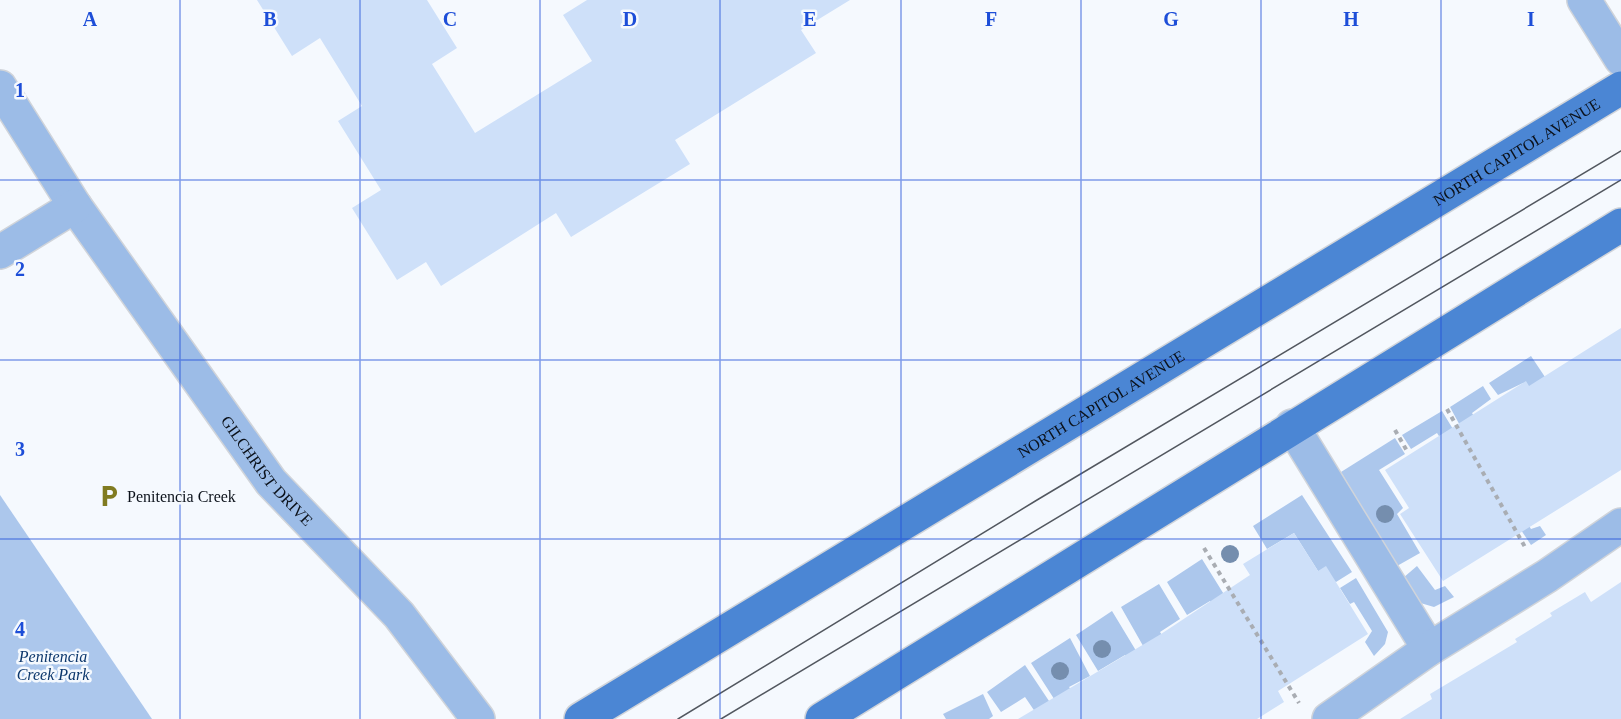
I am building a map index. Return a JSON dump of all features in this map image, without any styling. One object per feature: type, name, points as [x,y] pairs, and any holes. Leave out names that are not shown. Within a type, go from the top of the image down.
[{"type":"main road","name":"NORTH CAPITOL AVENUE","points":[[580,719],[1621,88]]},
{"type":"main road","points":[[822,719],[1292,426],[1621,225]]},
{"type":"lane","points":[[1584,0],[1621,59]]},
{"type":"lane","name":"GILCHRIST DRIVE","points":[[0,87],[75,206],[271,482],[399,615],[478,719]]},
{"type":"lane","points":[[0,252],[75,206]]},
{"type":"lane","points":[[1292,426],[1429,649]]},
{"type":"lane","points":[[1316,714],[1429,649],[1547,576],[1621,525]]},
{"type":"path","points":[[1447,409],[1526,549]]},
{"type":"path","points":[[1395,430],[1407,451]]},
{"type":"path","points":[[1204,548],[1316,714]]},
{"type":"green space","points":[[1531,356],[1577,425],[1523,383],[1498,395],[1489,383]]},
{"type":"green space","points":[[1483,386],[1491,399],[1472,413],[1495,452],[1484,470],[1450,407]]},
{"type":"green space","points":[[1442,411],[1485,482],[1462,472],[1437,433],[1411,449],[1402,435]]},
{"type":"green space","points":[[1395,438],[1405,454],[1379,470],[1403,508],[1397,514],[1420,553],[1397,566],[1341,472]]},
{"type":"green space","points":[[1501,481],[1531,529],[1540,526],[1546,535],[1531,545],[1501,500]]},
{"type":"green space","name":"Penitencia Creek Park","points":[[0,495],[152,719],[0,719]]},
{"type":"green space","points":[[1302,495],[1352,572],[1336,582],[1318,571],[1294,533],[1267,549],[1253,526]]},
{"type":"green space","points":[[1202,559],[1256,646],[1234,640],[1210,601],[1187,615],[1167,582]]},
{"type":"green space","points":[[1417,566],[1435,590],[1445,586],[1454,597],[1434,607],[1417,602],[1403,578]]},
{"type":"green space","points":[[1356,578],[1388,632],[1385,644],[1374,656],[1365,642],[1372,631],[1354,602],[1350,604],[1340,588]]},
{"type":"green space","points":[[1159,584],[1180,619],[1160,632],[1184,670],[1163,681],[1121,607]]},
{"type":"green space","points":[[1112,611],[1158,687],[1148,694],[1125,655],[1098,671],[1076,635]]},
{"type":"green space","points":[[1070,638],[1090,676],[1069,687],[1093,719],[1067,719],[1031,663]]},
{"type":"green space","points":[[1025,665],[1061,719],[1040,719],[1025,697],[1001,712],[987,692]]},
{"type":"green space","points":[[983,694],[993,716],[989,719],[946,719],[943,714]]},
{"type":"building","points":[[257,0],[427,0],[457,48],[432,64],[475,133],[592,61],[563,15],[587,0],[850,0],[801,30],[816,53],[675,140],[690,164],[571,237],[556,213],[441,286],[426,262],[397,280],[352,208],[381,190],[338,121],[362,106],[320,38],[292,56]]},
{"type":"building","points":[[1621,328],[1621,470],[1443,581],[1400,514],[1409,508],[1385,470],[1526,381],[1529,386]]},
{"type":"building","points":[[1294,533],[1318,571],[1326,566],[1368,634],[1278,691],[1284,702],[1257,719],[1018,719],[1161,634],[1250,575],[1243,564]]},
{"type":"building","points":[[1621,582],[1621,719],[1400,719],[1432,699],[1430,694],[1517,642],[1515,639],[1552,616],[1550,613],[1585,592],[1591,602]]},
{"type":"tram line","points":[[678,719],[1037,500],[1621,151]]},
{"type":"tram line","points":[[721,719],[1621,180]]},
{"type":"place","name":"Penitencia Creek","points":[[109,496]]}]
